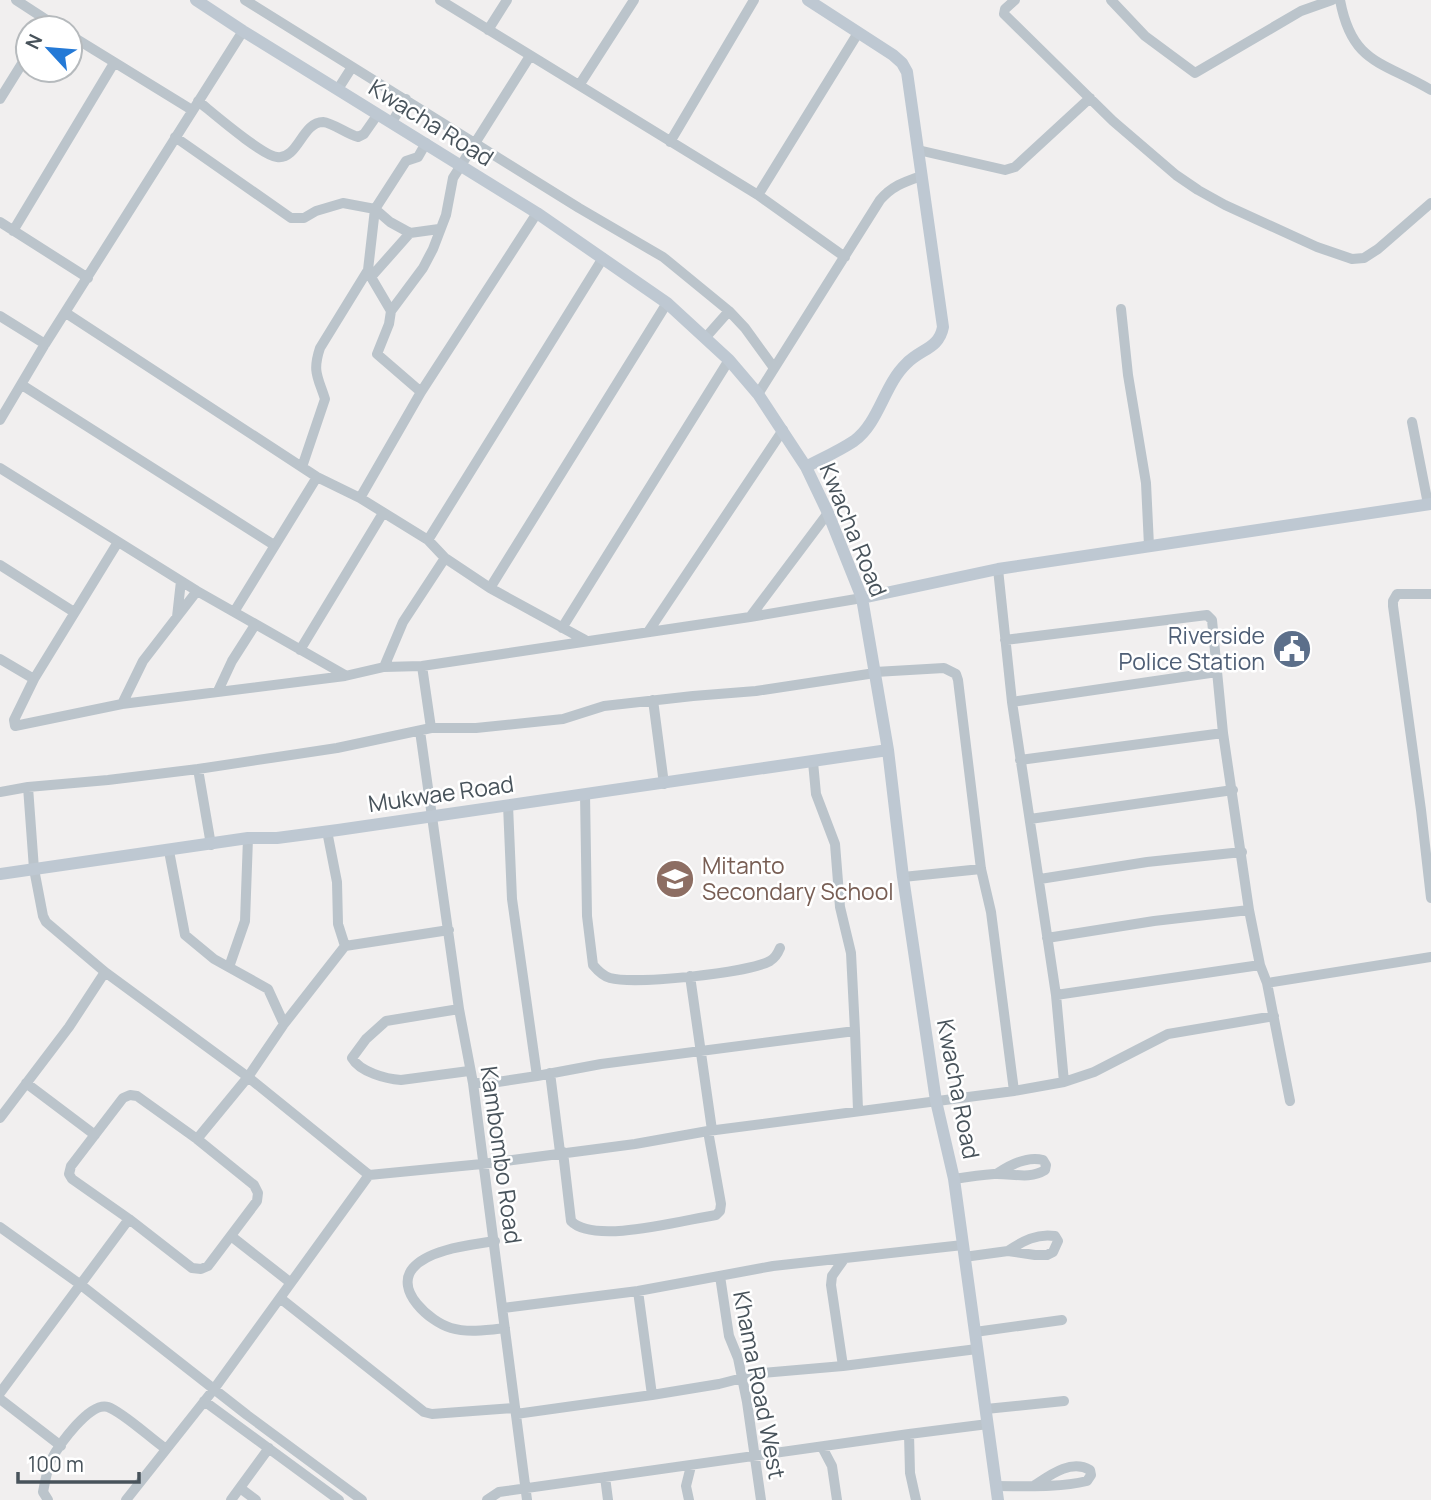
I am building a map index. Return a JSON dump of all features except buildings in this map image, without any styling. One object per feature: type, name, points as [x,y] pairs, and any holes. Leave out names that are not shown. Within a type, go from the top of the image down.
[{"type":"main road","name":"Kwacha Road","points":[[196,0],[243,32],[537,213],[667,303],[706,337],[758,394],[806,467],[828,513],[862,598],[888,750],[903,877],[936,1101],[954,1179],[998,1500]]},
{"type":"main road","points":[[806,467],[855,440],[906,364],[935,345],[941,337],[943,327],[907,72],[893,55],[811,1]]},
{"type":"main road","points":[[862,598],[998,569],[1429,504]]},
{"type":"main road","name":"Mukwae Road","points":[[0,874],[248,838],[277,838],[432,817],[888,750]]},
{"type":"street","points":[[16,0],[33,14]]},
{"type":"street","points":[[245,0],[579,208],[663,257],[729,311],[774,368]]},
{"type":"street","points":[[440,0],[758,195],[845,257]]},
{"type":"street","points":[[488,30],[507,0]]},
{"type":"street","points":[[580,85],[634,0]]},
{"type":"street","points":[[670,142],[754,0]]},
{"type":"street","points":[[1015,0],[1005,9],[1004,15],[1158,161],[1198,190],[1338,256],[1352,259],[1370,254],[1431,203]]},
{"type":"street","points":[[1111,0],[1145,36],[1195,73],[1301,11],[1332,0]]},
{"type":"street","points":[[1340,0],[1344,21],[1358,47],[1373,59],[1431,90]]},
{"type":"street","points":[[1,417],[243,32]]},
{"type":"street","points":[[758,195],[858,33]]},
{"type":"street","points":[[84,44],[195,106],[278,158],[287,156],[310,129],[318,124],[324,122],[358,136],[364,134],[378,114]]},
{"type":"street","points":[[421,392],[377,354],[389,324],[391,311],[423,268],[433,249],[446,215],[451,181],[530,56]]},
{"type":"street","points":[[13,231],[114,62]]},
{"type":"street","points":[[338,89],[352,67]]},
{"type":"street","points":[[0,99],[14,76]]},
{"type":"street","points":[[918,150],[1005,170],[1015,167],[1090,98]]},
{"type":"street","points":[[392,122],[406,99]]},
{"type":"street","points":[[175,137],[291,218],[304,218],[316,211],[343,203],[375,209],[390,222],[410,233]]},
{"type":"street","points":[[391,311],[370,272],[375,209],[406,161],[418,157],[426,143]]},
{"type":"street","points":[[758,394],[889,190],[921,176]]},
{"type":"street","points":[[360,498],[421,392],[537,213]]},
{"type":"street","points":[[0,222],[89,278]]},
{"type":"street","points":[[302,467],[325,399],[315,376],[315,362],[320,348],[370,272],[410,233],[439,229]]},
{"type":"street","points":[[428,540],[603,258]]},
{"type":"street","points":[[490,588],[667,303]]},
{"type":"street","points":[[1121,309],[1131,399],[1146,483],[1149,546]]},
{"type":"street","points":[[706,337],[729,311]]},
{"type":"street","points":[[66,313],[317,477],[360,498],[428,540],[445,558],[490,588],[585,640]]},
{"type":"street","points":[[0,316],[45,344]]},
{"type":"street","points":[[562,628],[729,360]]},
{"type":"street","points":[[22,385],[274,545]]},
{"type":"street","points":[[1412,422],[1429,504]]},
{"type":"street","points":[[648,632],[783,430]]},
{"type":"street","points":[[0,468],[197,591],[345,676]]},
{"type":"street","points":[[234,612],[317,477]]},
{"type":"street","points":[[300,650],[383,513]]},
{"type":"street","points":[[750,617],[828,513]]},
{"type":"street","points":[[118,542],[34,679],[14,720],[15,726],[121,704],[345,676],[384,667],[422,666],[862,598]]},
{"type":"street","points":[[384,667],[403,622],[445,558]]},
{"type":"street","points":[[0,565],[75,612]]},
{"type":"street","points":[[998,569],[1012,702],[1056,995],[1064,1082]]},
{"type":"street","points":[[176,618],[181,581]]},
{"type":"street","points":[[121,704],[143,661],[197,591]]},
{"type":"street","points":[[1431,594],[1397,594],[1393,601],[1431,898]]},
{"type":"street","points":[[1005,640],[1207,615],[1212,620],[1223,733],[1249,910],[1260,965],[1267,982],[1290,1101]]},
{"type":"street","points":[[218,691],[232,661],[255,625]]},
{"type":"street","points":[[0,659],[34,679]]},
{"type":"street","points":[[422,666],[431,728]]},
{"type":"street","points":[[0,792],[198,769],[337,748],[431,728],[476,728],[564,719],[604,706],[756,691],[875,672],[944,668],[956,674],[981,869],[991,912],[1014,1091]]},
{"type":"street","points":[[1012,702],[1217,672]]},
{"type":"street","points":[[653,700],[664,784]]},
{"type":"street","name":"Kambombo Road","points":[[420,731],[459,1009],[473,1083],[527,1495]]},
{"type":"street","points":[[1020,760],[1223,733]]},
{"type":"street","points":[[813,762],[816,794],[835,844],[840,907],[851,953],[858,1110]]},
{"type":"street","points":[[198,769],[211,845]]},
{"type":"street","points":[[28,787],[34,869],[46,922],[106,972],[248,1077],[369,1175],[482,1164],[858,1110],[1014,1091],[1064,1082],[1094,1072],[1168,1034],[1274,1016]]},
{"type":"street","points":[[1030,818],[1233,790]]},
{"type":"street","points":[[585,794],[586,903],[593,965],[607,978],[665,979],[744,968],[770,961],[777,956],[780,948]]},
{"type":"street","points":[[508,806],[512,899],[537,1076]]},
{"type":"street","points":[[327,831],[337,882],[338,924],[345,947]]},
{"type":"street","points":[[229,967],[245,921],[248,838]]},
{"type":"street","points":[[169,851],[185,935],[214,959],[268,989],[284,1024]]},
{"type":"street","points":[[1040,879],[1147,862],[1242,852]]},
{"type":"street","points":[[903,877],[981,869]]},
{"type":"street","points":[[1047,938],[1154,921],[1249,910]]},
{"type":"street","points":[[197,1139],[248,1077],[284,1024],[345,947],[449,930]]},
{"type":"street","points":[[1267,982],[1431,957]]},
{"type":"street","points":[[1056,995],[1260,965]]},
{"type":"street","points":[[0,1118],[69,1027],[106,972]]},
{"type":"street","points":[[550,1073],[571,1221],[584,1230],[613,1233],[716,1215],[721,1204],[690,976]]},
{"type":"street","points":[[459,1009],[386,1021],[366,1039],[352,1058],[359,1067],[392,1080],[469,1071]]},
{"type":"street","points":[[473,1083],[491,1083],[855,1031]]},
{"type":"street","points":[[26,1083],[95,1135]]},
{"type":"street","points":[[137,1096],[197,1139],[254,1185],[258,1193],[257,1201],[208,1266],[201,1269],[192,1268],[129,1219],[72,1180],[69,1174],[71,1166],[95,1135],[123,1098],[137,1096]]},
{"type":"street","points":[[954,1179],[998,1173]]},
{"type":"street","points":[[126,1500],[214,1388],[369,1175]]},
{"type":"street","points":[[0,1393],[129,1219]]},
{"type":"street","points":[[0,1227],[81,1284],[247,1415],[362,1500]]},
{"type":"street","points":[[231,1236],[291,1283]]},
{"type":"street","points":[[495,1241],[453,1248],[431,1257],[415,1266],[407,1277],[407,1286],[422,1307],[438,1322],[450,1327],[485,1330],[505,1328]]},
{"type":"street","points":[[503,1308],[638,1291],[773,1266],[963,1251],[1008,1251]]},
{"type":"street","points":[[843,1366],[831,1285],[832,1276],[844,1259]]},
{"type":"street","name":"Khama Road West","points":[[719,1276],[729,1336],[738,1358],[747,1402],[761,1500]]},
{"type":"street","points":[[638,1291],[652,1395]]},
{"type":"street","points":[[280,1298],[424,1412],[432,1414],[515,1411],[652,1395],[719,1384],[762,1373],[977,1349]]},
{"type":"street","points":[[975,1332],[1062,1320]]},
{"type":"street","points":[[0,1399],[61,1446]]},
{"type":"street","points":[[204,1401],[339,1500]]},
{"type":"street","points":[[986,1409],[1064,1401]]},
{"type":"street","points":[[48,1500],[43,1492],[51,1460],[85,1415],[95,1407],[106,1406],[166,1449]]},
{"type":"street","points":[[238,1426],[247,1415]]},
{"type":"street","points":[[488,1500],[499,1492],[527,1495],[604,1477],[988,1424]]},
{"type":"street","points":[[909,1434],[910,1473],[916,1500]]},
{"type":"street","points":[[822,1447],[832,1466],[838,1500]]},
{"type":"street","points":[[231,1500],[269,1448]]},
{"type":"street","points":[[689,1500],[686,1486],[691,1466]]},
{"type":"street","points":[[996,1486],[1035,1485],[1080,1483],[1087,1481],[1091,1475],[1086,1467],[1076,1466],[1053,1472],[1035,1485]]},
{"type":"street","points":[[604,1477],[608,1500]]},
{"type":"street","points":[[240,1488],[256,1500]]},
{"type":"place","name":"Riverside Police Station","points":[[1292,649]]},
{"type":"place","name":"Mitanto Secondary School","points":[[675,879]]}]
